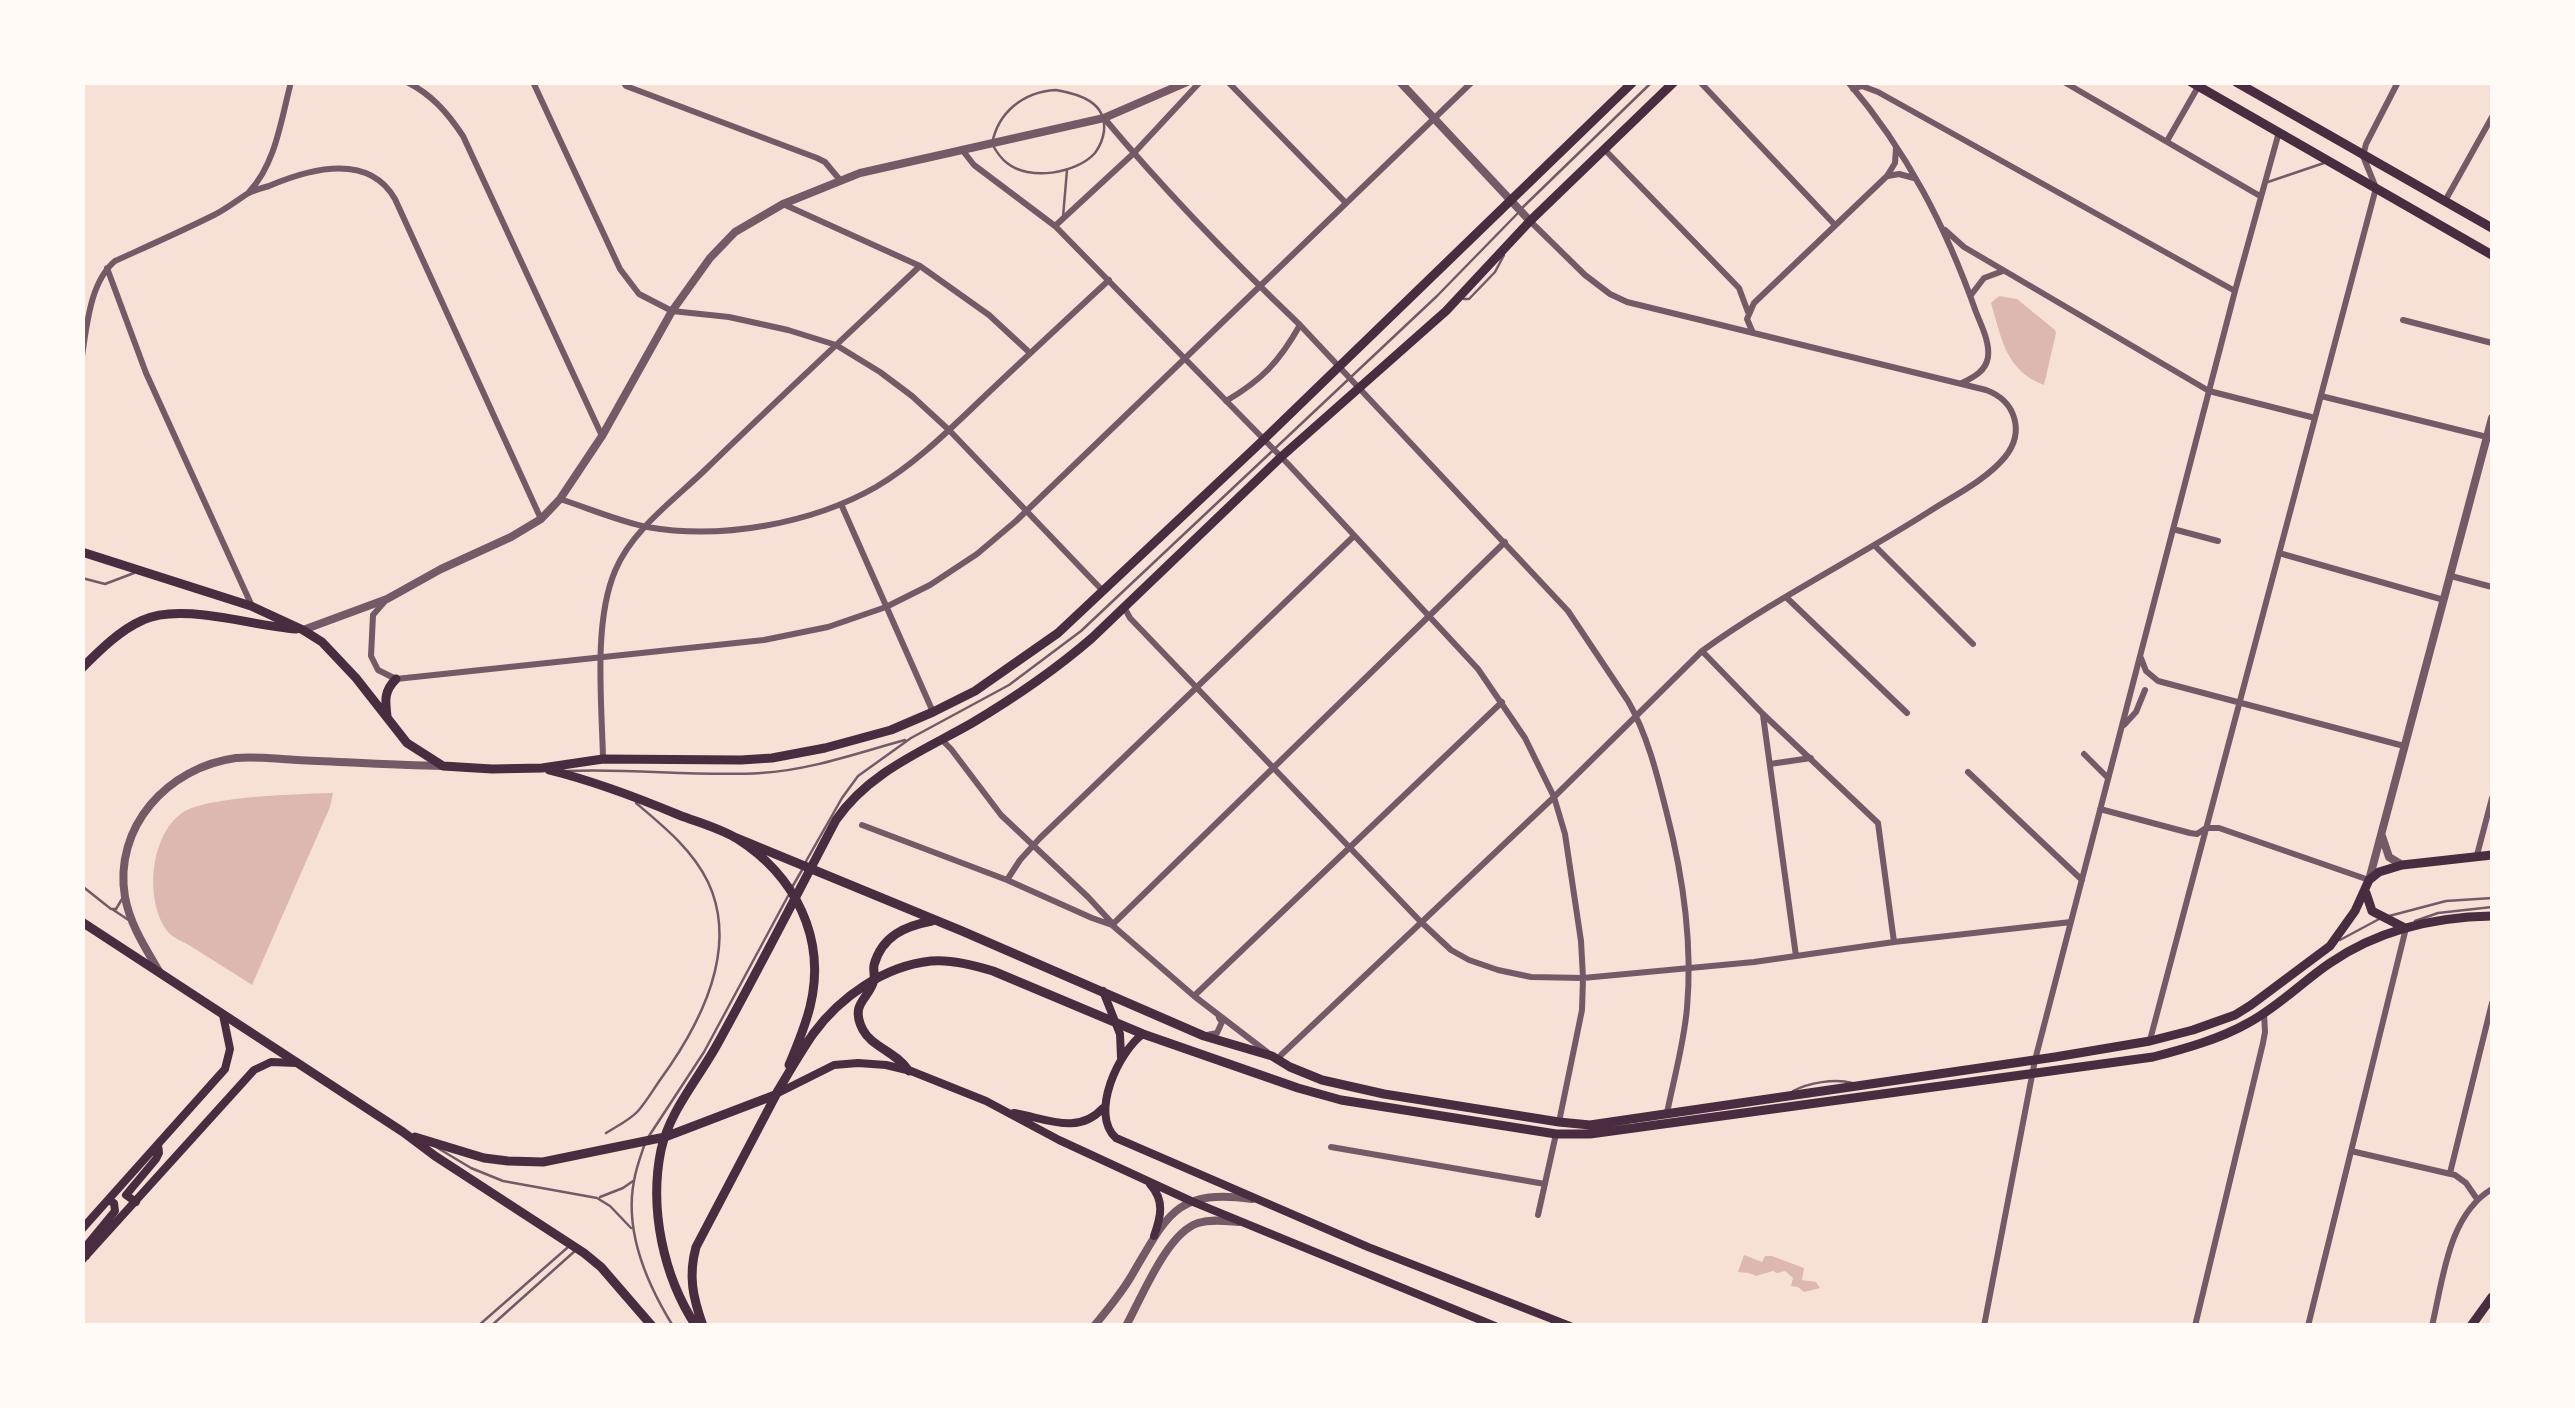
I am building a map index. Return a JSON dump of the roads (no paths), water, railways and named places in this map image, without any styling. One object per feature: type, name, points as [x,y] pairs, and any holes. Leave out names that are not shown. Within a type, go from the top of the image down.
[{"type":"main road","points":[[82,552],[251,606],[303,630],[322,642],[349,670],[408,744],[443,766],[542,768],[603,760],[782,757],[891,730],[975,691],[1038,650],[1264,440],[1633,82]]},
{"type":"main road","points":[[699,1326],[676,1288],[660,1229],[658,1182],[664,1137],[681,1094],[728,1026],[833,818],[871,781],[976,721],[1064,661],[1124,607],[1276,453],[1358,388],[1458,299],[1530,220],[1674,82]]},
{"type":"main road","points":[[2236,82],[2492,228]]},
{"type":"main road","points":[[2194,84],[2492,254]]},
{"type":"main road","points":[[82,668],[134,624],[170,612],[303,630]]},
{"type":"main road","points":[[388,719],[385,698],[396,679]]},
{"type":"main road","points":[[542,768],[625,793],[1204,1036],[1275,1059],[1322,1080],[1590,1134],[2166,1053],[2241,1027],[2330,964],[2381,934],[2492,916]]},
{"type":"main road","points":[[734,837],[786,882],[803,909],[813,944],[810,1007],[776,1094]]},
{"type":"main road","points":[[699,1326],[691,1282],[696,1247],[776,1094],[814,1033],[856,991],[891,972],[931,961],[993,971],[1143,1034],[1341,1100],[1558,1128],[2035,1060],[2193,1030],[2234,1015],[2264,997],[2330,946],[2368,885],[2382,870],[2492,856]]},
{"type":"main road","points":[[2368,885],[2370,908],[2406,928]]},
{"type":"main road","points":[[909,1071],[894,1054],[870,1040],[858,1013],[874,981],[875,961],[882,948],[902,929],[935,920]]},
{"type":"main road","points":[[82,922],[575,1246],[602,1268],[652,1326]]},
{"type":"main road","points":[[882,948],[882,963],[891,972]]},
{"type":"main road","points":[[1103,991],[1121,1041],[1120,1061]]},
{"type":"main road","points":[[82,1228],[227,1065],[230,1049],[223,1015]]},
{"type":"main road","points":[[1143,1034],[1126,1049],[1105,1105],[1107,1127],[1116,1138],[1368,1247],[1570,1326]]},
{"type":"main road","points":[[84,1258],[254,1070],[271,1062],[297,1063]]},
{"type":"main road","points":[[403,1132],[484,1158],[526,1162],[560,1159],[664,1137],[776,1094],[834,1065],[872,1064],[909,1071],[1010,1112],[1073,1125],[1089,1121],[1105,1105]]},
{"type":"main road","points":[[1010,1112],[1191,1202],[1494,1326]]},
{"type":"main road","points":[[136,1202],[126,1195],[156,1159],[158,1145]]},
{"type":"main road","points":[[1147,1181],[1160,1201],[1161,1214],[1154,1236]]},
{"type":"main road","points":[[84,1258],[87,1244],[116,1211],[108,1200]]},
{"type":"main road","points":[[2471,1326],[2492,1297]]},
{"type":"street","points":[[248,193],[273,151],[291,82]]},
{"type":"street","points":[[406,82],[431,96],[463,136],[602,436]]},
{"type":"street","points":[[533,82],[620,269],[639,294],[672,312],[761,323],[836,346],[880,372],[948,430],[1104,592]]},
{"type":"street","points":[[623,82],[817,158],[840,180]]},
{"type":"street","points":[[303,630],[387,599],[441,569],[512,538],[541,519],[560,499],[602,436],[672,312],[710,258],[735,232],[782,204],[840,180],[1104,118],[1187,82]]},
{"type":"street","points":[[1055,226],[1134,153],[1200,82]]},
{"type":"street","points":[[1228,82],[1346,204]]},
{"type":"street","points":[[942,740],[1002,815],[1112,924],[1194,996],[1275,1059],[1702,651],[1982,477],[2010,450],[2016,430],[2014,416],[1996,394],[1640,307],[1610,294],[1585,275],[1510,200],[1400,82]]},
{"type":"street","points":[[387,599],[373,615],[370,650],[378,670],[396,679],[764,640],[828,627],[886,607],[954,571],[1026,512],[1472,82]]},
{"type":"street","points":[[1700,82],[1835,225]]},
{"type":"street","points":[[2064,82],[2260,196]]},
{"type":"street","points":[[2150,1041],[2376,188],[2363,156],[2366,144],[2398,82]]},
{"type":"street","points":[[2166,141],[2194,84]]},
{"type":"street","points":[[1851,86],[1896,146],[1945,230],[1986,339],[1988,357],[1983,370],[1961,384]]},
{"type":"street","points":[[1851,86],[1878,92],[2235,292]]},
{"type":"street","points":[[2444,202],[2492,117]]},
{"type":"street","points":[[1104,118],[1505,542],[1578,624],[1636,715],[1660,784],[1687,908],[1689,968],[1684,1033],[1667,1114]]},
{"type":"street","points":[[1984,1326],[2035,1060],[2278,132]]},
{"type":"street","points":[[1748,313],[1763,294],[1887,176],[1895,163],[1896,146]]},
{"type":"street","points":[[1604,149],[1738,288],[1754,334]]},
{"type":"street","points":[[963,151],[974,165],[1055,226],[1264,440],[1478,669],[1526,738],[1554,796],[1565,834],[1584,978],[1578,1040],[1538,1215]]},
{"type":"street","points":[[82,356],[94,295],[115,260],[215,215],[248,193],[326,169],[349,168],[377,179],[390,191],[541,519]]},
{"type":"street","points":[[265,170],[280,181]]},
{"type":"street","points":[[1887,176],[1900,174],[1916,180]]},
{"type":"street","points":[[782,204],[920,266],[988,314],[1030,353]]},
{"type":"street","points":[[1945,230],[1960,244],[2209,391],[2316,418]]},
{"type":"street","points":[[603,760],[602,657],[607,596],[626,550],[920,266]]},
{"type":"street","points":[[107,268],[146,372],[251,606]]},
{"type":"street","points":[[1970,296],[1984,278],[2004,270]]},
{"type":"street","points":[[560,499],[647,526],[705,530],[750,528],[841,504],[878,486],[918,458],[1108,280]]},
{"type":"street","points":[[1738,288],[1763,294]]},
{"type":"street","points":[[2403,320],[2492,344]]},
{"type":"street","points":[[1226,401],[1277,362],[1300,326]]},
{"type":"street","points":[[2321,396],[2488,437]]},
{"type":"street","points":[[2100,810],[2190,833],[2219,828],[2368,885],[2492,418]]},
{"type":"street","points":[[841,504],[933,712]]},
{"type":"street","points":[[2173,529],[2218,541]]},
{"type":"street","points":[[1007,880],[1032,846],[1354,536]]},
{"type":"street","points":[[1112,924],[1505,542]]},
{"type":"street","points":[[1876,546],[1973,644]]},
{"type":"street","points":[[2279,553],[2444,600]]},
{"type":"street","points":[[2450,576],[2492,587]]},
{"type":"street","points":[[1786,598],[1906,713]]},
{"type":"street","points":[[1124,607],[1195,688],[1420,921],[1451,950],[1498,970],[1531,977],[1584,978],[2071,922]]},
{"type":"street","points":[[1702,651],[1878,823],[1894,942]]},
{"type":"street","points":[[2140,655],[2144,668],[2158,681],[2404,746]]},
{"type":"street","points":[[2134,678],[2146,690]]},
{"type":"street","points":[[2120,730],[2136,712],[2146,690],[2158,681]]},
{"type":"street","points":[[1194,996],[1502,702]]},
{"type":"street","points":[[1763,714],[1796,956]]},
{"type":"street","points":[[2084,754],[2108,778]]},
{"type":"street","points":[[160,974],[133,923],[124,869],[134,829],[150,802],[169,786],[194,771],[238,758],[443,766]]},
{"type":"street","points":[[1770,764],[1811,758]]},
{"type":"street","points":[[1968,772],[2082,880]]},
{"type":"street","points":[[2477,856],[2492,798]]},
{"type":"street","points":[[862,825],[1112,924]]},
{"type":"street","points":[[2381,831],[2386,852],[2402,865]]},
{"type":"street","points":[[1089,916],[1097,913],[1096,904]]},
{"type":"street","points":[[2308,1326],[2406,928]]},
{"type":"street","points":[[2450,1173],[2492,1002]]},
{"type":"street","points":[[1204,1036],[1218,1031],[1222,1022],[1216,1012]]},
{"type":"street","points":[[2195,1326],[2263,1044],[2264,1013]]},
{"type":"street","points":[[1330,1147],[1545,1184]]},
{"type":"street","points":[[2351,1151],[2450,1173],[2463,1180],[2477,1200]]},
{"type":"street","points":[[2432,1326],[2457,1234],[2467,1212],[2492,1190]]},
{"type":"street","points":[[1094,1326],[1176,1210],[1222,1195],[1256,1199]]},
{"type":"street","points":[[1126,1326],[1165,1254],[1183,1231],[1206,1221],[1238,1222]]},
{"type":"lane","points":[[833,818],[858,776],[911,738],[992,694],[1058,650],[1102,612],[1276,453],[1652,82]]},
{"type":"lane","points":[[1044,91],[1079,94],[1094,104],[1104,118],[1098,149],[1067,169],[1024,171],[1007,163],[992,144],[997,125],[1011,108],[1044,91]]},
{"type":"lane","points":[[2264,183],[2330,162]]},
{"type":"lane","points":[[1063,218],[1067,169]]},
{"type":"lane","points":[[82,578],[105,584],[140,571]]},
{"type":"lane","points":[[556,772],[610,769],[762,773],[826,763],[911,738]]},
{"type":"lane","points":[[606,1132],[636,1114],[700,1019],[720,942],[715,901],[697,863],[665,827],[625,793]]},
{"type":"lane","points":[[82,886],[133,923]]},
{"type":"lane","points":[[110,909],[116,908],[125,893]]},
{"type":"lane","points":[[2330,946],[2383,918],[2446,901],[2492,898]]},
{"type":"lane","points":[[2406,928],[2431,915],[2492,907]]},
{"type":"lane","points":[[673,1326],[647,1277],[632,1229],[631,1208],[634,1180],[646,1141],[681,1094]]},
{"type":"lane","points":[[425,1141],[470,1168],[504,1181],[597,1198],[632,1229]]},
{"type":"lane","points":[[597,1198],[634,1180]]},
{"type":"lane","points":[[478,1326],[575,1246]]},
{"type":"lane","points":[[490,1326],[575,1246]]}]
